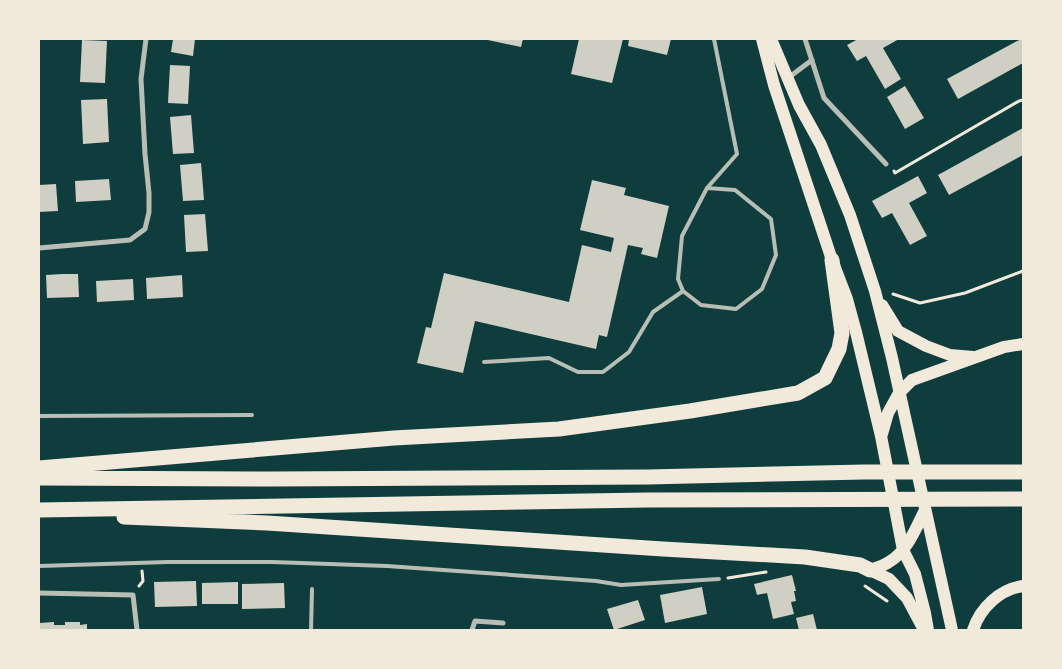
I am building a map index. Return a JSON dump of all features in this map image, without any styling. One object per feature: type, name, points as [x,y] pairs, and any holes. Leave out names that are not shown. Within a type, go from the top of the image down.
[{"type":"highway","points":[[39,468],[384,439],[558,429],[690,411],[798,393],[825,378],[839,349],[842,333],[832,260]]},
{"type":"highway","points":[[39,478],[648,477],[864,472],[1023,472]]},
{"type":"highway","points":[[39,510],[647,500],[1023,499]]},
{"type":"highway","points":[[39,514],[267,523],[653,549],[805,557],[860,565],[870,570]]},
{"type":"main road","points":[[762,39],[774,85],[852,316],[881,436],[903,550],[915,574],[928,630]]},
{"type":"main road","points":[[771,39],[799,105],[821,145],[850,215],[876,295],[952,630]]},
{"type":"main road","points":[[876,295],[898,331],[926,346],[950,355],[976,357]]},
{"type":"main road","points":[[881,436],[888,413],[899,393],[912,380],[976,357],[1023,344]]},
{"type":"main road","points":[[870,570],[889,562],[903,550],[925,510]]},
{"type":"main road","points":[[870,570],[889,579],[907,598],[924,630]]},
{"type":"main road","points":[[973,630],[976,621],[991,600],[1014,587],[1023,586]]},
{"type":"street","points":[[39,248],[130,240],[145,229],[149,212],[149,193],[141,79],[146,39]]},
{"type":"street","points":[[805,39],[824,98],[886,164]]},
{"type":"street","points":[[788,78],[812,60]]},
{"type":"street","points":[[39,593],[133,595],[137,630]]},
{"type":"street","points":[[472,630],[476,621],[503,623]]},
{"type":"lane","points":[[708,188],[735,190],[771,219],[776,255],[762,290],[736,309],[700,305],[683,291],[678,279],[682,236],[708,188],[737,154],[714,39]]},
{"type":"lane","points":[[484,362],[548,358],[578,372],[603,372],[629,352],[653,312],[683,291]]},
{"type":"lane","points":[[39,416],[252,415]]},
{"type":"lane","points":[[39,566],[272,562],[387,566],[596,581],[621,585],[720,579]]},
{"type":"lane","points":[[311,630],[312,589]]},
{"type":"path","points":[[886,164],[895,172],[1023,100]]},
{"type":"path","points":[[876,295],[888,293],[920,304],[965,293],[1023,271]]},
{"type":"path","points":[[133,595],[143,581],[141,563]]},
{"type":"path","points":[[720,579],[772,572]]},
{"type":"path","points":[[861,584],[894,605]]},
{"type":"building","points":[[173,39],[195,39],[193,56],[171,52]]},
{"type":"building","points":[[483,39],[523,39],[521,47]]},
{"type":"building","points":[[579,39],[623,39],[612,83],[571,74]]},
{"type":"building","points":[[629,39],[671,39],[667,55],[628,46]]},
{"type":"building","points":[[858,39],[899,39],[883,48],[901,79],[885,89],[866,56],[857,61],[847,45]]},
{"type":"building","points":[[1023,39],[1023,63],[958,99],[947,79]]},
{"type":"building","points":[[82,40],[107,41],[105,83],[80,82]]},
{"type":"building","points":[[170,65],[190,66],[188,104],[168,103]]},
{"type":"building","points":[[905,86],[924,118],[905,129],[887,97]]},
{"type":"building","points":[[107,99],[109,142],[83,144],[81,100]]},
{"type":"building","points":[[191,115],[194,153],[173,154],[170,117]]},
{"type":"building","points":[[1023,128],[1023,155],[949,195],[938,175]]},
{"type":"building","points":[[201,163],[204,200],[183,201],[180,165]]},
{"type":"building","points":[[918,176],[927,193],[909,203],[927,236],[910,245],[892,213],[882,218],[872,201]]},
{"type":"building","points":[[109,179],[111,200],[76,202],[75,181]]},
{"type":"building","points":[[592,180],[626,188],[624,195],[669,206],[657,258],[641,254],[643,248],[628,245],[607,337],[599,335],[596,349],[475,321],[463,373],[417,363],[426,327],[431,328],[444,273],[569,302],[582,245],[611,252],[614,238],[580,230]]},
{"type":"building","points":[[56,184],[58,211],[39,212],[39,185]]},
{"type":"building","points":[[205,214],[208,251],[186,252],[184,215]]},
{"type":"building","points":[[78,274],[79,297],[47,298],[46,275]]},
{"type":"building","points":[[182,275],[183,297],[147,299],[146,278]]},
{"type":"building","points":[[133,279],[134,300],[97,302],[96,281]]},
{"type":"building","points":[[792,575],[796,591],[794,591],[796,601],[791,602],[794,614],[773,619],[767,593],[757,595],[754,584]]},
{"type":"building","points":[[196,581],[197,606],[155,607],[154,582]]},
{"type":"building","points":[[238,582],[238,604],[202,604],[202,583]]},
{"type":"building","points":[[284,583],[285,608],[242,609],[242,584]]},
{"type":"building","points":[[702,587],[707,614],[665,623],[660,595]]},
{"type":"building","points":[[638,600],[645,620],[614,630],[607,609]]},
{"type":"building","points":[[813,614],[817,630],[799,630],[796,618]]},
{"type":"building","points":[[54,622],[54,625],[65,625],[65,622],[80,622],[80,625],[87,624],[87,630],[39,630],[39,623]]}]
